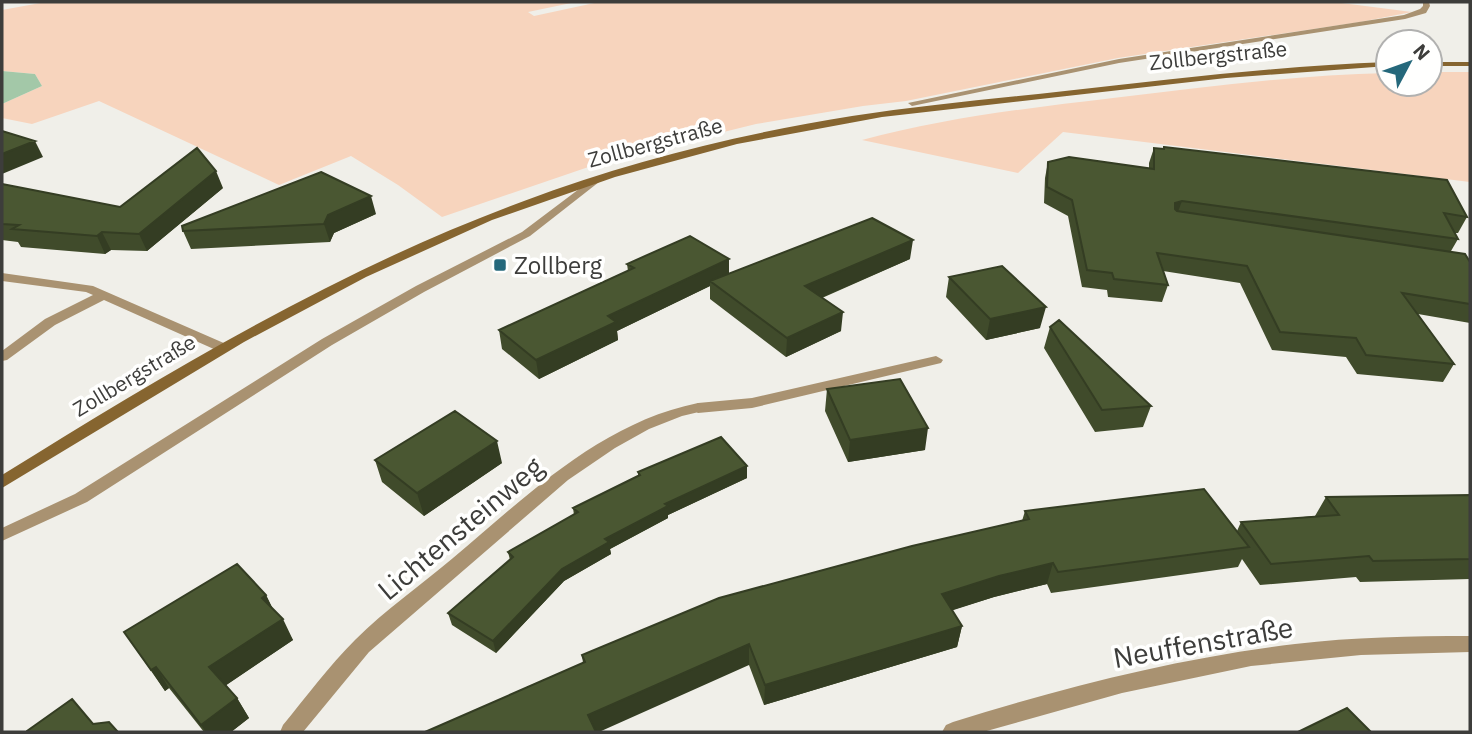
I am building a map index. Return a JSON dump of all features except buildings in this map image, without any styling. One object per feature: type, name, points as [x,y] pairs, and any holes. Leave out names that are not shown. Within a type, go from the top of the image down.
[{"type":"main road","points":[[1444,64],[1470,64]]},
{"type":"main road","name":"Zollbergstraße","points":[[2,482],[220,347],[333,288],[430,242],[529,202],[664,159],[768,134],[861,117],[1275,70],[1374,66]]},
{"type":"street","points":[[921,110],[912,103],[1080,67],[1405,17],[1423,11],[1427,6],[1426,2]]},
{"type":"street","points":[[2,535],[81,498],[338,335],[526,234],[595,180]]},
{"type":"street","points":[[2,277],[71,285],[104,295],[220,347]]},
{"type":"street","points":[[2,357],[50,322],[104,295]]},
{"type":"street","name":"Lichtensteinweg","points":[[290,732],[362,646],[562,475],[590,456],[678,411],[752,403],[936,360]]},
{"type":"street","name":"Neuffenstraße","points":[[953,732],[1104,688],[1191,669],[1295,652],[1378,645],[1470,644]]},
{"type":"shaded area","points":[[46,2],[576,2],[528,12],[534,16],[599,2],[1334,2],[1412,12],[1118,58],[906,101],[756,124],[606,161],[442,217],[351,156],[279,185],[99,101],[32,124],[2,118],[2,104],[42,86],[35,74],[2,71],[2,10]]},
{"type":"shaded area","points":[[2,71],[35,74],[42,86],[2,104]]},
{"type":"shaded area","points":[[1444,72],[1470,72],[1470,182],[1063,132],[1018,173],[862,140],[986,114],[1319,76],[1374,74],[1374,98],[1444,98]]},
{"type":"place","name":"Zollberg","points":[[500,265]]}]
